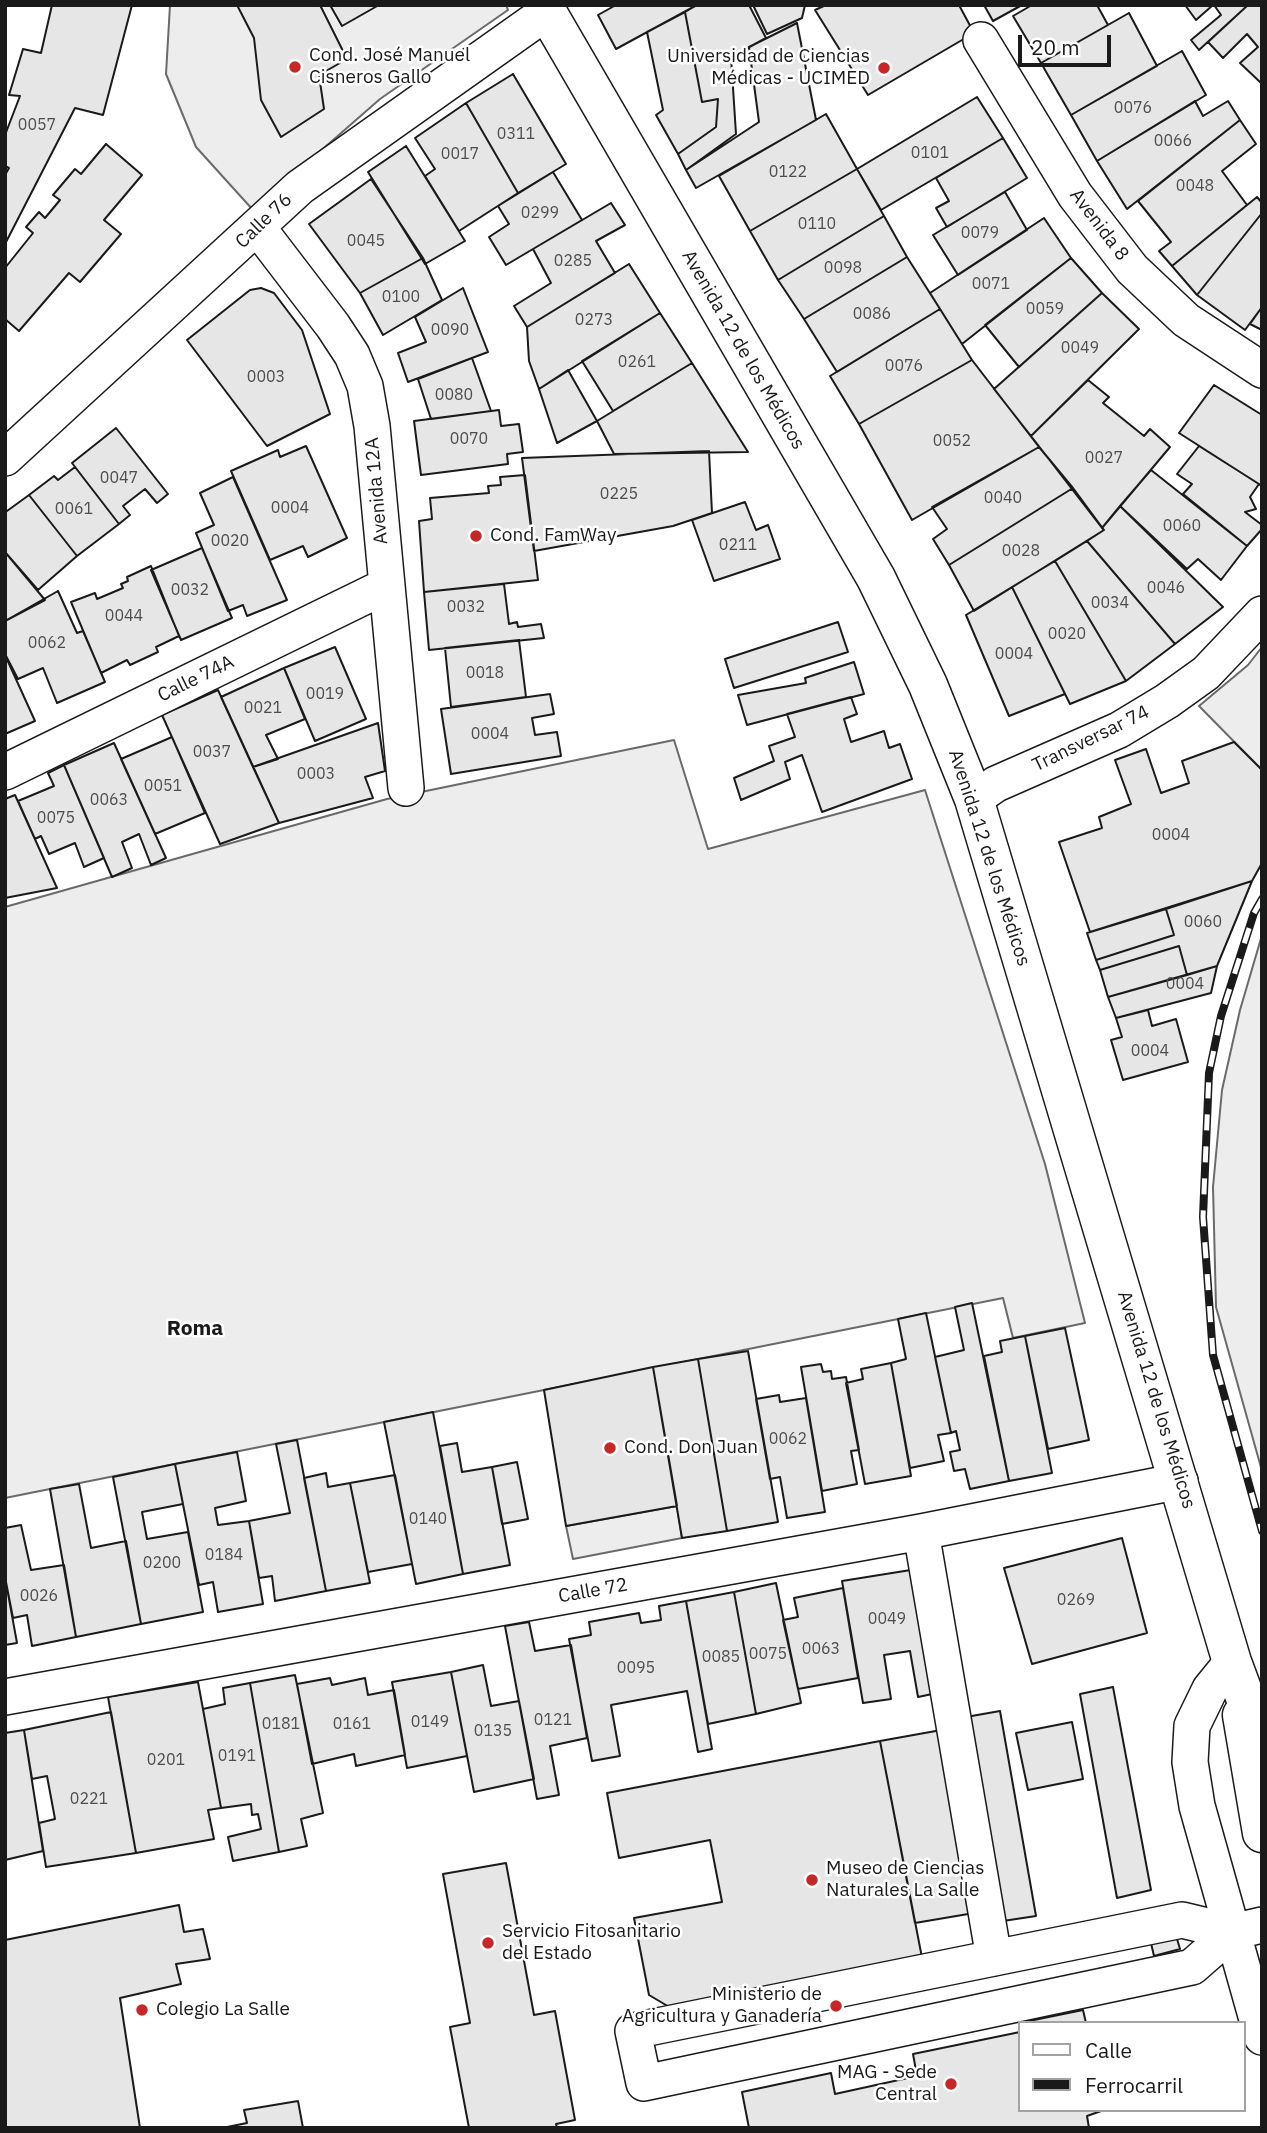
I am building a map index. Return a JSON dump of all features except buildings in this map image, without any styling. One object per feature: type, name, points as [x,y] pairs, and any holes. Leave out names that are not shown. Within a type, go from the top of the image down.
[{"type":"main road","name":"Avenida 12 de los Médicos","points":[[545,8],[876,578],[928,685],[974,799],[1233,1661],[1262,1744]]},
{"type":"main road","name":"Avenida 12 de los Médicos","points":[[1233,1661],[1262,1833]]},
{"type":"street","name":"Calle 76","points":[[5,458],[300,187],[545,8]]},
{"type":"street","name":"Avenida 8","points":[[981,40],[1075,195],[1132,270],[1186,320],[1262,370]]},
{"type":"street","name":"Avenida 12A","points":[[258,228],[352,355],[365,386],[372,426],[406,788]]},
{"type":"street","name":"Calle 74A","points":[[5,772],[386,586]]},
{"type":"street","name":"Transversar 74","points":[[974,799],[996,784],[1119,730],[1167,701],[1206,673],[1262,614]]},
{"type":"street","name":"Calle 72","points":[[5,1697],[921,1532],[1180,1481]]},
{"type":"street","points":[[921,1532],[994,1958]]},
{"type":"street","points":[[1233,1661],[1210,1689],[1192,1726],[1190,1762],[1197,1805],[1247,1928],[1262,2037]]},
{"type":"street","points":[[1182,1920],[1247,1928],[1192,1967],[644,2083],[634,2031],[1182,1920]]},
{"type":"shaded area","points":[[170,5],[506,5],[508,10],[380,99],[253,210],[196,147],[166,74]]},
{"type":"shaded area","points":[[1262,647],[1262,770],[1199,706],[1248,665]]},
{"type":"shaded area","points":[[674,740],[708,849],[925,790],[1045,1164],[1085,1323],[1013,1338],[1003,1298],[5,1498],[5,907],[387,799]]},
{"type":"shaded area","points":[[1262,935],[1262,1471],[1216,1307],[1213,1187],[1222,1090],[1240,1010]]},
{"type":"shaded area","points":[[677,1506],[682,1538],[573,1559],[566,1526]]},
{"type":"railway","points":[[1262,899],[1254,913],[1221,1016],[1209,1073],[1203,1217],[1213,1355],[1262,1531]]},
{"type":"place","name":"Cond. José Manuel Cisneros Gallo","points":[[295,67]]},
{"type":"place","name":"Universidad de Ciencias Médicas - UCIMED","points":[[884,68]]},
{"type":"place","name":"Cond. FamWay","points":[[476,536]]},
{"type":"place","name":"Cond. Don Juan","points":[[610,1448]]},
{"type":"place","name":"Museo de Ciencias Naturales La Salle","points":[[812,1880]]},
{"type":"place","name":"Servicio Fitosanitario del Estado","points":[[488,1943]]},
{"type":"place","name":"Ministerio de Agricultura y Ganadería","points":[[836,2006]]},
{"type":"place","name":"Colegio La Salle","points":[[142,2010]]},
{"type":"place","name":"MAG - Sede Central","points":[[951,2084]]},
{"type":"district","name":"Roma","points":[[195,1329]]}]
